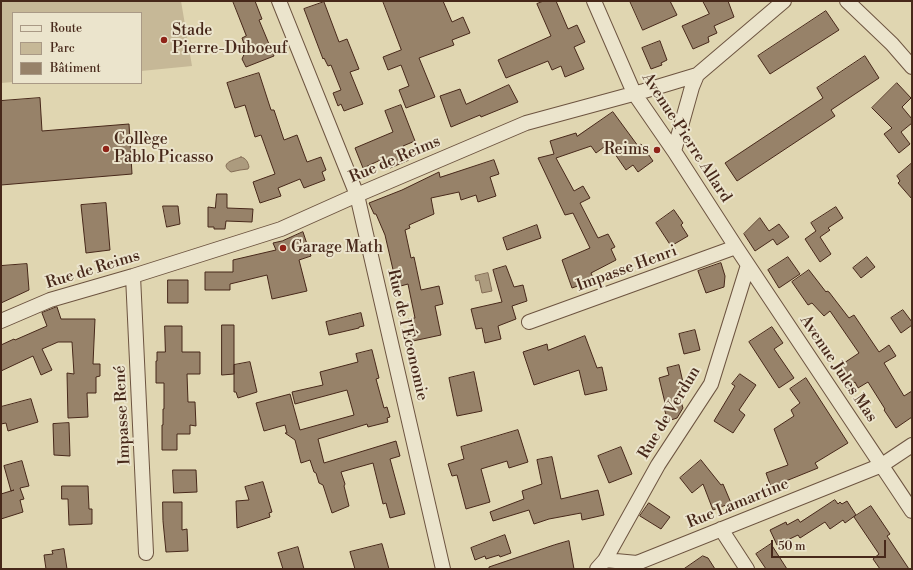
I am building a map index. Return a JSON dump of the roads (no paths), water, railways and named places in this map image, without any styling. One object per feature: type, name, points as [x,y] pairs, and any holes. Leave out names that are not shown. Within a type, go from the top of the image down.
[{"type":"street","name":"Rue de l'Économie","points":[[279,1],[357,195],[443,569]]},
{"type":"street","name":"Avenue Pierre Allard","points":[[594,1],[634,93],[674,151],[736,247]]},
{"type":"street","name":"Rue de Reims","points":[[1,321],[50,300],[133,276],[281,229],[526,123],[697,75],[784,1]]},
{"type":"street","points":[[847,1],[892,44],[912,67]]},
{"type":"street","points":[[674,151],[692,87],[697,75]]},
{"type":"street","name":"Avenue Jules Mas","points":[[736,247],[912,511]]},
{"type":"street","name":"Impasse Henri","points":[[529,322],[736,247]]},
{"type":"street","name":"Rue de Verdun","points":[[601,564],[658,466],[711,384],[748,265]]},
{"type":"street","name":"Impasse René","points":[[133,276],[146,553]]},
{"type":"street","name":"Rue Lamartine","points":[[601,564],[637,563],[882,465],[912,445]]},
{"type":"street","points":[[721,529],[747,569]]},
{"type":"place","name":"Stade Pierre-Duboeuf","points":[[164,40]]},
{"type":"place","name":"Collège Pablo Picasso","points":[[106,149]]},
{"type":"place","name":"Reims","points":[[657,150]]},
{"type":"place","name":"Garage Math","points":[[283,248]]}]
